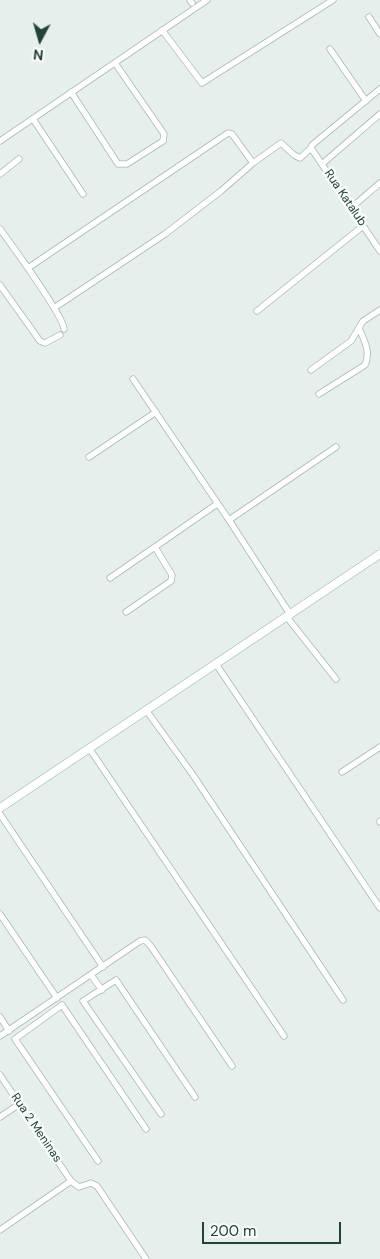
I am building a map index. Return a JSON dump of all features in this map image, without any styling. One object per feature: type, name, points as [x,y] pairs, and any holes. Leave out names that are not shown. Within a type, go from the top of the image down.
[{"type":"main road","points":[[0,808],[380,554]]},
{"type":"street","points":[[0,141],[207,0]]},
{"type":"street","points":[[162,30],[202,83],[333,0]]},
{"type":"street","points":[[369,17],[380,34]]},
{"type":"street","points":[[330,49],[366,101]]},
{"type":"street","points":[[71,92],[118,164],[127,164],[163,141],[164,134],[115,63]]},
{"type":"street","points":[[54,308],[165,234],[281,143],[300,158],[380,89]]},
{"type":"street","points":[[322,164],[380,114]]},
{"type":"street","points":[[33,119],[83,194]]},
{"type":"street","points":[[28,268],[228,133],[232,134],[253,164]]},
{"type":"street","name":"Rua Katalub","points":[[312,147],[380,251]]},
{"type":"street","points":[[0,174],[19,160]]},
{"type":"street","points":[[351,208],[380,183]]},
{"type":"street","points":[[257,311],[363,226]]},
{"type":"street","points":[[0,229],[54,308],[64,329]]},
{"type":"street","points":[[0,285],[40,341],[45,342],[60,335]]},
{"type":"street","points":[[311,370],[351,341],[363,321],[380,310]]},
{"type":"street","points":[[319,394],[365,365],[368,349],[359,328]]},
{"type":"street","points":[[133,379],[229,520],[288,615],[336,679]]},
{"type":"street","points":[[88,457],[156,412]]},
{"type":"street","points":[[229,520],[336,447]]},
{"type":"street","points":[[110,578],[217,504]]},
{"type":"street","points":[[126,612],[171,581],[172,574],[156,547]]},
{"type":"street","points":[[216,664],[380,908]]},
{"type":"street","points":[[146,710],[193,775],[343,1000]]},
{"type":"street","points":[[342,772],[380,747]]},
{"type":"street","points":[[89,748],[284,1036]]},
{"type":"street","points":[[0,814],[103,967]]},
{"type":"street","points":[[0,914],[57,998]]},
{"type":"street","points":[[0,1036],[140,941],[145,940],[232,1066]]},
{"type":"street","points":[[91,975],[102,990]]},
{"type":"street","points":[[161,1114],[83,1001],[116,980],[195,1098]]},
{"type":"street","points":[[98,1161],[15,1039],[62,1005],[146,1130]]},
{"type":"street","points":[[0,1017],[19,1036]]},
{"type":"street","name":"Rua 2 Meninas","points":[[0,1075],[71,1182]]},
{"type":"street","points":[[0,1116],[14,1107]]},
{"type":"street","points":[[0,1230],[71,1182],[79,1187],[92,1183],[97,1186],[146,1259]]}]
